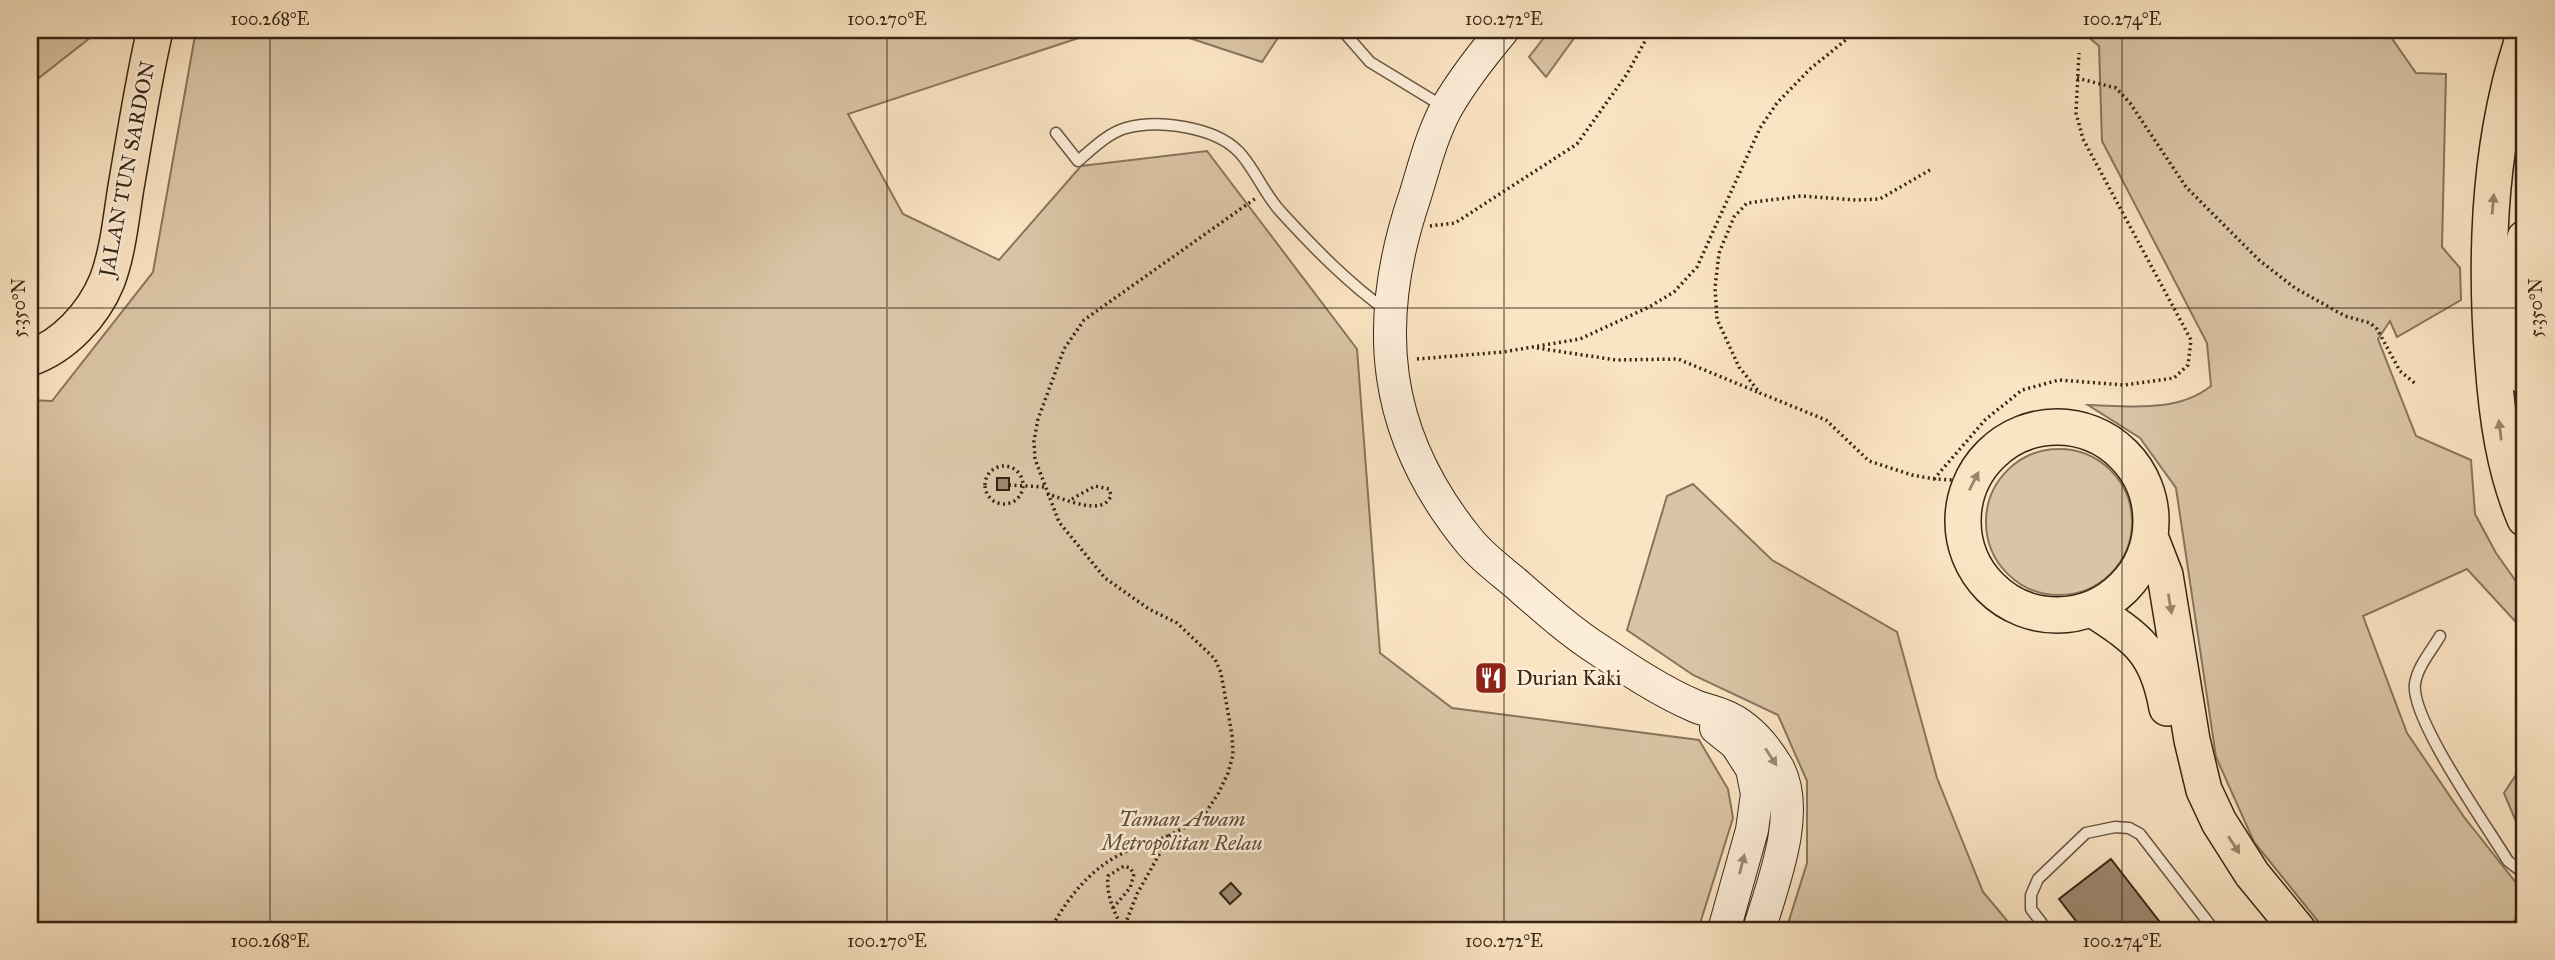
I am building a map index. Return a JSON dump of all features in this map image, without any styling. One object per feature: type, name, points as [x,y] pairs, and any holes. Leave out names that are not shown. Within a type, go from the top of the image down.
[{"type":"main road","name":"JALAN TUN SARDON","points":[[30,358],[54,346],[69,334],[91,309],[107,281],[119,231],[155,30]]},
{"type":"main road","points":[[1503,30],[1472,67],[1446,109],[1404,229],[1395,267],[1389,313],[1390,361],[1401,415],[1418,461],[1437,497],[1472,544],[1596,649],[1696,707],[1723,715],[1740,724],[1763,745],[1780,771],[1787,802],[1786,838],[1759,930]]},
{"type":"main road","points":[[2525,31],[2509,89],[2498,159],[2491,228],[2488,303],[2503,455],[2525,519]]},
{"type":"main road","points":[[2525,238],[2518,302],[2525,377]]},
{"type":"main road","points":[[2042,428],[2072,428],[2101,437],[2126,455],[2143,480],[2152,509],[2151,539],[2139,569],[2119,593],[2092,609],[2064,615],[2036,613],[2010,603],[1988,585],[1972,562],[1964,535],[1963,507],[1972,481],[1989,455],[2013,437],[2042,428]]},
{"type":"main road","points":[[2151,539],[2165,576],[2192,740],[2204,790],[2219,822],[2252,874],[2298,930]]},
{"type":"main road","points":[[2092,609],[2143,647],[2155,663],[2165,698],[2184,796],[2203,840],[2230,884],[2267,930]]},
{"type":"main road","points":[[1696,707],[1736,744],[1752,769],[1757,794],[1752,830],[1724,930]]},
{"type":"lane","points":[[1342,30],[1370,62],[1446,109]]},
{"type":"lane","points":[[1056,133],[1078,161],[1104,139],[1126,128],[1179,126],[1203,130],[1238,151],[1279,210],[1353,286],[1389,313]]},
{"type":"lane","points":[[2440,636],[2425,660],[2415,684],[2419,714],[2508,861],[2525,874]]},
{"type":"lane","points":[[2047,930],[2031,909],[2031,895],[2038,878],[2086,833],[2116,827],[2129,828],[2140,834],[2214,930]]},
{"type":"path","points":[[1404,229],[1455,223],[1577,144],[1628,74],[1651,30]]},
{"type":"path","points":[[1390,361],[1503,352],[1580,339],[1649,307],[1674,292],[1697,267],[1760,128],[1777,103],[1810,69],[1858,30]]},
{"type":"path","points":[[1934,479],[1985,420],[2022,390],[2059,380],[2123,385],[2174,378],[2188,365],[2191,341],[2083,139],[2076,113],[2079,53]]},
{"type":"path","points":[[2077,78],[2116,88],[2130,103],[2186,187],[2259,260],[2295,288],[2345,316],[2371,323],[2400,371],[2417,386]]},
{"type":"path","points":[[1760,393],[1739,367],[1717,319],[1715,288],[1719,253],[1734,217],[1747,203],[1768,200],[1801,196],[1856,200],[1880,198],[1930,170]]},
{"type":"path","points":[[1050,930],[1071,895],[1095,870],[1122,853],[1170,835],[1193,823],[1206,812],[1228,773],[1233,755],[1221,673],[1215,659],[1177,623],[1149,609],[1105,578],[1059,522],[1035,459],[1034,441],[1038,419],[1064,349],[1084,320],[1265,192]]},
{"type":"path","points":[[1531,347],[1616,360],[1678,359],[1826,420],[1868,461],[1892,470],[1934,479],[1972,481]]},
{"type":"path","points":[[1003,465],[1016,469],[1024,486],[1019,497],[1002,504],[987,494],[985,481],[991,470],[1003,465]]},
{"type":"path","points":[[1009,485],[1045,487]]},
{"type":"path","points":[[1047,494],[1070,500],[1093,506],[1103,506],[1111,495],[1108,489],[1095,486],[1070,500]]},
{"type":"path","points":[[1124,930],[1137,894],[1170,835]]},
{"type":"path","points":[[1113,908],[1133,881],[1130,868],[1124,866],[1108,876],[1107,887],[1113,908],[1124,930]]},
{"type":"path","points":[[1079,930],[1093,930]]},
{"type":"green space","points":[[30,30],[100,30],[30,85]]},
{"type":"green space","name":"Taman Awam Metropolitan Relau","points":[[196,30],[1103,30],[848,114],[903,214],[999,260],[1081,166],[1207,151],[1357,349],[1380,653],[1452,708],[1699,740],[1728,789],[1733,818],[1698,930],[30,930],[30,400],[52,401],[153,272]]},
{"type":"green space","points":[[1165,30],[1283,30],[1262,62]]},
{"type":"green space","points":[[1550,30],[1580,30],[1546,77],[1529,57]]},
{"type":"green space","points":[[2080,30],[2386,30],[2416,73],[2446,74],[2442,247],[2460,268],[2461,300],[2397,337],[2390,321],[2378,339],[2416,436],[2471,460],[2475,514],[2496,553],[2525,594],[2525,632],[2467,569],[2363,616],[2407,733],[2464,817],[2525,894],[2525,907],[2507,930],[2325,930],[2254,842],[2216,757],[2176,488],[2140,438],[2088,405],[2136,407],[2168,404],[2198,395],[2211,386],[2207,343],[2102,141],[2099,46]]},
{"type":"green space","points":[[2059,449],[2087,455],[2111,470],[2126,494],[2132,522],[2126,550],[2111,574],[2087,589],[2059,595],[2031,589],[2007,574],[1992,550],[1986,522],[1992,494],[2007,470],[2031,455]]},
{"type":"green space","points":[[1693,484],[1772,560],[1897,632],[1937,778],[1983,892],[2015,930],[1786,930],[1807,863],[1807,781],[1778,715],[1693,675],[1627,630],[1667,496]]},
{"type":"green space","points":[[2525,761],[2525,843],[2504,793]]},
{"type":"building","points":[[997,478],[1009,478],[1009,490],[997,490]]},
{"type":"building","points":[[2111,859],[2166,930],[2083,930],[2059,899]]},
{"type":"building","points":[[1231,883],[1241,894],[1230,904],[1220,893]]},
{"type":"place","name":"Durian Kaki","points":[[1491,678]]}]
